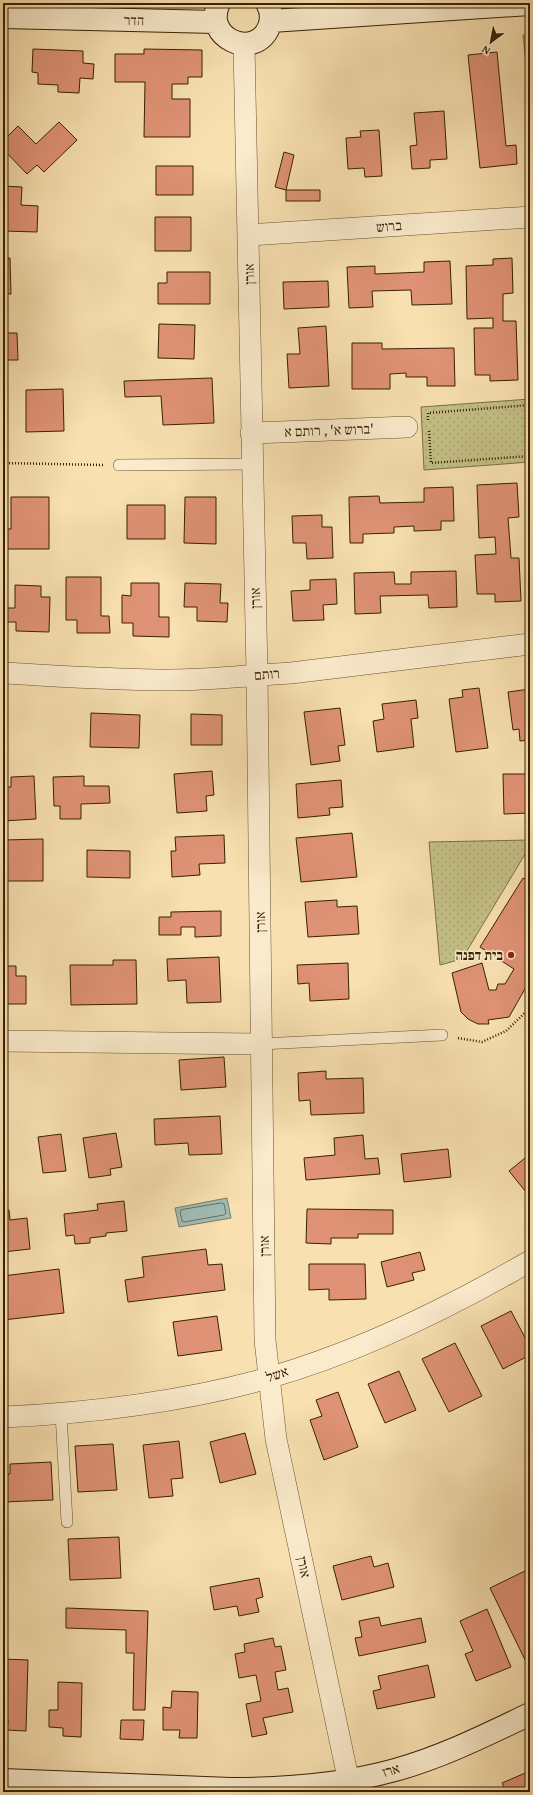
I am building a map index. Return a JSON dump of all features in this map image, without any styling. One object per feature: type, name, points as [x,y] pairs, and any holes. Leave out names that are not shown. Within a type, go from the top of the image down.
[{"type":"street","points":[[218,13],[221,32],[229,40],[244,44],[254,41],[263,35],[269,12],[530,4]]},
{"type":"street","name":"הדר","points":[[3,17],[218,13]]},
{"type":"street","name":"אורן","points":[[244,44],[257,674],[264,1322],[276,1438],[350,1786]]},
{"type":"street","name":"ברוש","points":[[248,235],[530,217]]},
{"type":"street","name":"ברוש א' , רותם א'","points":[[251,433],[407,427]]},
{"type":"street","name":"רותם","points":[[3,673],[169,680],[221,679],[257,674],[306,671],[530,644]]},
{"type":"street","points":[[3,1041],[261,1044]]},
{"type":"street","name":"אשל","points":[[3,1417],[62,1413],[157,1401],[212,1391],[269,1378],[382,1336],[491,1284],[530,1261]]},
{"type":"street","name":"ארז","points":[[3,1780],[101,1788],[265,1789],[331,1784],[350,1786],[430,1758],[530,1714]]},
{"type":"lane","points":[[119,465],[252,464]]},
{"type":"lane","points":[[261,1044],[442,1035]]},
{"type":"lane","points":[[62,1413],[67,1522]]},
{"type":"path","points":[[530,405],[428,413],[430,463],[530,456]]},
{"type":"path","points":[[3,464],[119,465]]},
{"type":"path","points":[[442,1035],[482,1042],[506,1031],[530,1008]]},
{"type":"shaded area","points":[[523,35],[530,35],[530,105]]},
{"type":"shaded area","points":[[530,399],[530,462],[424,470],[421,407]]},
{"type":"shaded area","points":[[530,840],[530,846],[462,959],[440,965],[429,842]]},
{"type":"water","points":[[227,1198],[231,1218],[179,1227],[175,1208]]},
{"type":"building","points":[[3,49],[7,49],[7,68],[3,68]]},
{"type":"building","points":[[33,49],[83,51],[83,63],[94,64],[93,79],[80,78],[79,93],[58,92],[58,85],[38,84],[38,73],[32,72]]},
{"type":"building","points":[[144,49],[202,50],[202,77],[188,77],[188,84],[172,84],[172,99],[190,99],[190,137],[144,137],[145,82],[115,82],[115,54],[144,54]]},
{"type":"building","points":[[497,52],[506,146],[516,145],[517,164],[480,168],[468,55]]},
{"type":"building","points":[[444,111],[447,159],[430,160],[430,168],[412,169],[410,146],[417,145],[414,113]]},
{"type":"building","points":[[59,122],[77,140],[44,172],[37,165],[27,174],[3,149],[3,141],[18,126],[36,144]]},
{"type":"building","points":[[379,130],[382,176],[365,177],[364,168],[348,169],[346,138],[361,137],[360,131]]},
{"type":"building","points":[[284,152],[294,155],[286,190],[275,187]]},
{"type":"building","points":[[156,166],[193,166],[193,195],[156,195]]},
{"type":"building","points":[[3,186],[22,187],[21,205],[38,206],[37,232],[3,231]]},
{"type":"building","points":[[286,190],[320,190],[320,201],[286,201]]},
{"type":"building","points":[[155,217],[191,217],[191,251],[155,251]]},
{"type":"building","points":[[10,258],[11,294],[3,294],[3,259]]},
{"type":"building","points":[[512,258],[513,293],[503,294],[503,321],[516,321],[518,380],[490,381],[490,375],[475,375],[474,328],[493,328],[493,318],[467,319],[466,266],[493,265],[493,259]]},
{"type":"building","points":[[450,261],[452,304],[412,305],[411,290],[372,291],[373,307],[349,308],[347,267],[375,266],[375,274],[424,272],[424,262]]},
{"type":"building","points":[[167,272],[210,272],[210,304],[158,304],[158,283],[167,283]]},
{"type":"building","points":[[328,281],[329,307],[284,309],[283,282]]},
{"type":"building","points":[[3,317],[5,317],[5,333],[17,333],[18,360],[3,360]]},
{"type":"building","points":[[159,324],[195,325],[194,359],[158,358]]},
{"type":"building","points":[[326,326],[329,386],[289,388],[287,354],[300,354],[298,328]]},
{"type":"building","points":[[352,343],[382,343],[382,349],[454,348],[455,386],[427,386],[427,377],[406,377],[406,373],[390,374],[390,389],[352,389]]},
{"type":"building","points":[[212,378],[214,423],[163,425],[161,396],[125,397],[124,381]]},
{"type":"building","points":[[63,389],[64,431],[26,432],[26,390]]},
{"type":"building","points":[[517,483],[519,517],[508,518],[511,558],[519,558],[521,601],[495,602],[495,594],[477,594],[475,555],[496,554],[495,537],[479,538],[477,485]]},
{"type":"building","points":[[453,487],[454,521],[441,521],[441,530],[414,531],[414,526],[394,527],[394,533],[363,534],[363,543],[350,543],[349,497],[379,496],[380,503],[424,502],[424,488]]},
{"type":"building","points":[[11,497],[49,497],[49,549],[7,549],[7,529],[11,529]]},
{"type":"building","points":[[185,497],[216,497],[216,544],[184,543]]},
{"type":"building","points":[[127,505],[165,505],[165,539],[127,539]]},
{"type":"building","points":[[322,515],[322,527],[332,527],[333,558],[307,559],[306,543],[293,543],[292,516]]},
{"type":"building","points":[[456,571],[457,607],[429,608],[428,595],[380,596],[381,613],[355,614],[354,573],[394,572],[395,584],[411,584],[411,572]]},
{"type":"building","points":[[66,577],[101,577],[101,616],[109,616],[110,633],[77,633],[77,620],[66,620]]},
{"type":"building","points":[[336,579],[337,604],[323,605],[324,620],[293,621],[291,591],[310,590],[310,580]]},
{"type":"building","points":[[131,583],[159,583],[159,617],[169,617],[169,637],[133,636],[133,623],[122,623],[122,595],[131,596]]},
{"type":"building","points":[[185,583],[221,584],[220,603],[228,603],[227,622],[197,621],[197,607],[184,607]]},
{"type":"building","points":[[15,585],[41,586],[41,597],[50,597],[49,632],[16,631],[16,622],[4,622],[5,608],[15,608]]},
{"type":"building","points":[[479,688],[488,748],[456,752],[449,699],[463,697],[462,690]]},
{"type":"building","points":[[530,689],[530,740],[520,741],[519,729],[513,730],[508,692]]},
{"type":"building","points":[[416,700],[418,718],[411,719],[414,747],[377,752],[373,721],[384,719],[382,704]]},
{"type":"building","points":[[340,708],[345,745],[338,746],[340,761],[311,765],[304,712]]},
{"type":"building","points":[[91,713],[140,715],[139,748],[90,747]]},
{"type":"building","points":[[191,714],[222,715],[222,745],[191,745]]},
{"type":"building","points":[[212,771],[214,795],[206,796],[207,811],[177,813],[174,774]]},
{"type":"building","points":[[503,774],[530,774],[530,813],[504,814]]},
{"type":"building","points":[[34,776],[36,819],[3,821],[3,787],[11,787],[11,777]]},
{"type":"building","points":[[84,776],[84,786],[109,786],[110,803],[81,804],[81,819],[60,819],[60,806],[54,806],[53,777]]},
{"type":"building","points":[[341,780],[343,807],[329,808],[330,815],[298,818],[296,784]]},
{"type":"building","points":[[352,833],[357,877],[301,882],[296,838]]},
{"type":"building","points":[[224,835],[225,863],[199,864],[200,875],[172,877],[171,851],[176,851],[175,837]]},
{"type":"building","points":[[43,839],[43,881],[3,881],[3,840]]},
{"type":"building","points":[[87,850],[130,851],[130,878],[87,877]]},
{"type":"building","name":"בית דפנה","points":[[523,878],[530,882],[530,980],[509,1017],[488,1020],[489,1024],[478,1024],[468,1019],[461,1012],[452,973],[482,963],[489,990],[496,990],[498,984],[505,984],[514,969],[480,947]]},
{"type":"building","points":[[337,900],[337,907],[357,906],[359,934],[308,937],[305,902]]},
{"type":"building","points":[[221,911],[221,936],[195,937],[195,927],[181,927],[181,935],[159,935],[159,917],[171,917],[171,912]]},
{"type":"building","points":[[219,957],[221,1002],[187,1003],[186,980],[168,981],[167,959]]},
{"type":"building","points":[[113,960],[136,960],[137,1004],[71,1005],[70,965],[113,965]]},
{"type":"building","points":[[348,963],[349,999],[310,1001],[309,983],[298,984],[297,965]]},
{"type":"building","points":[[3,966],[16,966],[16,976],[26,976],[26,1004],[5,1004],[5,999],[3,999]]},
{"type":"building","points":[[224,1057],[226,1087],[181,1090],[179,1060]]},
{"type":"building","points":[[326,1071],[326,1079],[363,1078],[364,1113],[311,1115],[310,1100],[299,1101],[298,1073]]},
{"type":"building","points":[[220,1116],[222,1154],[189,1155],[188,1143],[155,1145],[154,1119]]},
{"type":"building","points":[[116,1133],[122,1167],[110,1169],[111,1175],[89,1178],[83,1138]]},
{"type":"building","points":[[61,1134],[66,1171],[43,1173],[38,1137]]},
{"type":"building","points":[[363,1135],[365,1159],[378,1158],[380,1174],[306,1180],[304,1158],[335,1155],[334,1138]]},
{"type":"building","points":[[448,1149],[451,1177],[404,1182],[401,1154]]},
{"type":"building","points":[[530,1154],[530,1197],[509,1171]]},
{"type":"building","points":[[124,1201],[127,1231],[106,1233],[106,1236],[90,1238],[90,1243],[75,1244],[74,1235],[66,1236],[64,1214],[98,1210],[97,1204]]},
{"type":"building","points":[[307,1209],[393,1210],[393,1234],[358,1234],[358,1238],[331,1238],[331,1244],[306,1243]]},
{"type":"building","points":[[3,1210],[9,1210],[10,1220],[27,1218],[30,1249],[3,1252]]},
{"type":"building","points":[[206,1249],[208,1265],[222,1264],[225,1290],[128,1302],[125,1280],[144,1277],[142,1257]]},
{"type":"building","points":[[420,1252],[425,1270],[412,1273],[414,1280],[387,1287],[381,1262]]},
{"type":"building","points":[[309,1264],[365,1264],[366,1299],[329,1300],[329,1289],[309,1290]]},
{"type":"building","points":[[59,1269],[64,1313],[3,1320],[3,1276]]},
{"type":"building","points":[[511,1311],[530,1347],[530,1355],[503,1369],[481,1326]]},
{"type":"building","points":[[217,1316],[222,1350],[178,1356],[173,1322]]},
{"type":"building","points":[[455,1343],[482,1396],[449,1412],[422,1359]]},
{"type":"building","points":[[399,1371],[416,1410],[385,1423],[368,1384]]},
{"type":"building","points":[[338,1392],[358,1447],[324,1460],[310,1420],[322,1416],[316,1400]]},
{"type":"building","points":[[245,1433],[256,1474],[220,1483],[210,1442]]},
{"type":"building","points":[[179,1441],[183,1478],[171,1479],[173,1496],[149,1498],[143,1445]]},
{"type":"building","points":[[113,1444],[117,1490],[78,1492],[75,1446]]},
{"type":"building","points":[[51,1462],[53,1500],[3,1502],[3,1474],[10,1474],[10,1464]]},
{"type":"building","points":[[119,1537],[121,1578],[70,1580],[68,1539]]},
{"type":"building","points":[[371,1556],[374,1567],[388,1563],[394,1587],[342,1600],[333,1566]]},
{"type":"building","points":[[527,1570],[530,1575],[529,1668],[490,1588]]},
{"type":"building","points":[[259,1578],[263,1597],[256,1599],[259,1612],[239,1616],[237,1606],[214,1610],[210,1587]]},
{"type":"building","points":[[66,1608],[148,1611],[145,1710],[133,1710],[134,1653],[126,1653],[126,1630],[66,1628]]},
{"type":"building","points":[[487,1609],[511,1667],[476,1681],[465,1654],[473,1651],[460,1621]]},
{"type":"building","points":[[379,1617],[381,1626],[421,1618],[426,1642],[359,1656],[355,1638],[362,1637],[359,1621]]},
{"type":"building","points":[[273,1638],[275,1647],[281,1646],[286,1670],[275,1672],[278,1690],[288,1688],[293,1712],[263,1718],[267,1734],[252,1737],[246,1704],[261,1701],[256,1675],[239,1678],[235,1654],[245,1652],[244,1644]]},
{"type":"building","points":[[3,1659],[28,1660],[26,1731],[7,1730],[8,1720],[3,1720]]},
{"type":"building","points":[[428,1665],[435,1697],[377,1709],[373,1691],[381,1689],[378,1676]]},
{"type":"building","points":[[58,1682],[82,1683],[81,1737],[63,1736],[63,1728],[49,1727],[49,1710],[58,1710]]},
{"type":"building","points":[[172,1691],[198,1692],[197,1738],[179,1738],[180,1730],[163,1730],[163,1707],[171,1708]]},
{"type":"building","points":[[121,1720],[144,1720],[143,1740],[120,1739]]},
{"type":"building","points":[[530,1771],[530,1792],[506,1792],[502,1783]]},
{"type":"place","name":"בית דפנה","points":[[511,955]]}]
